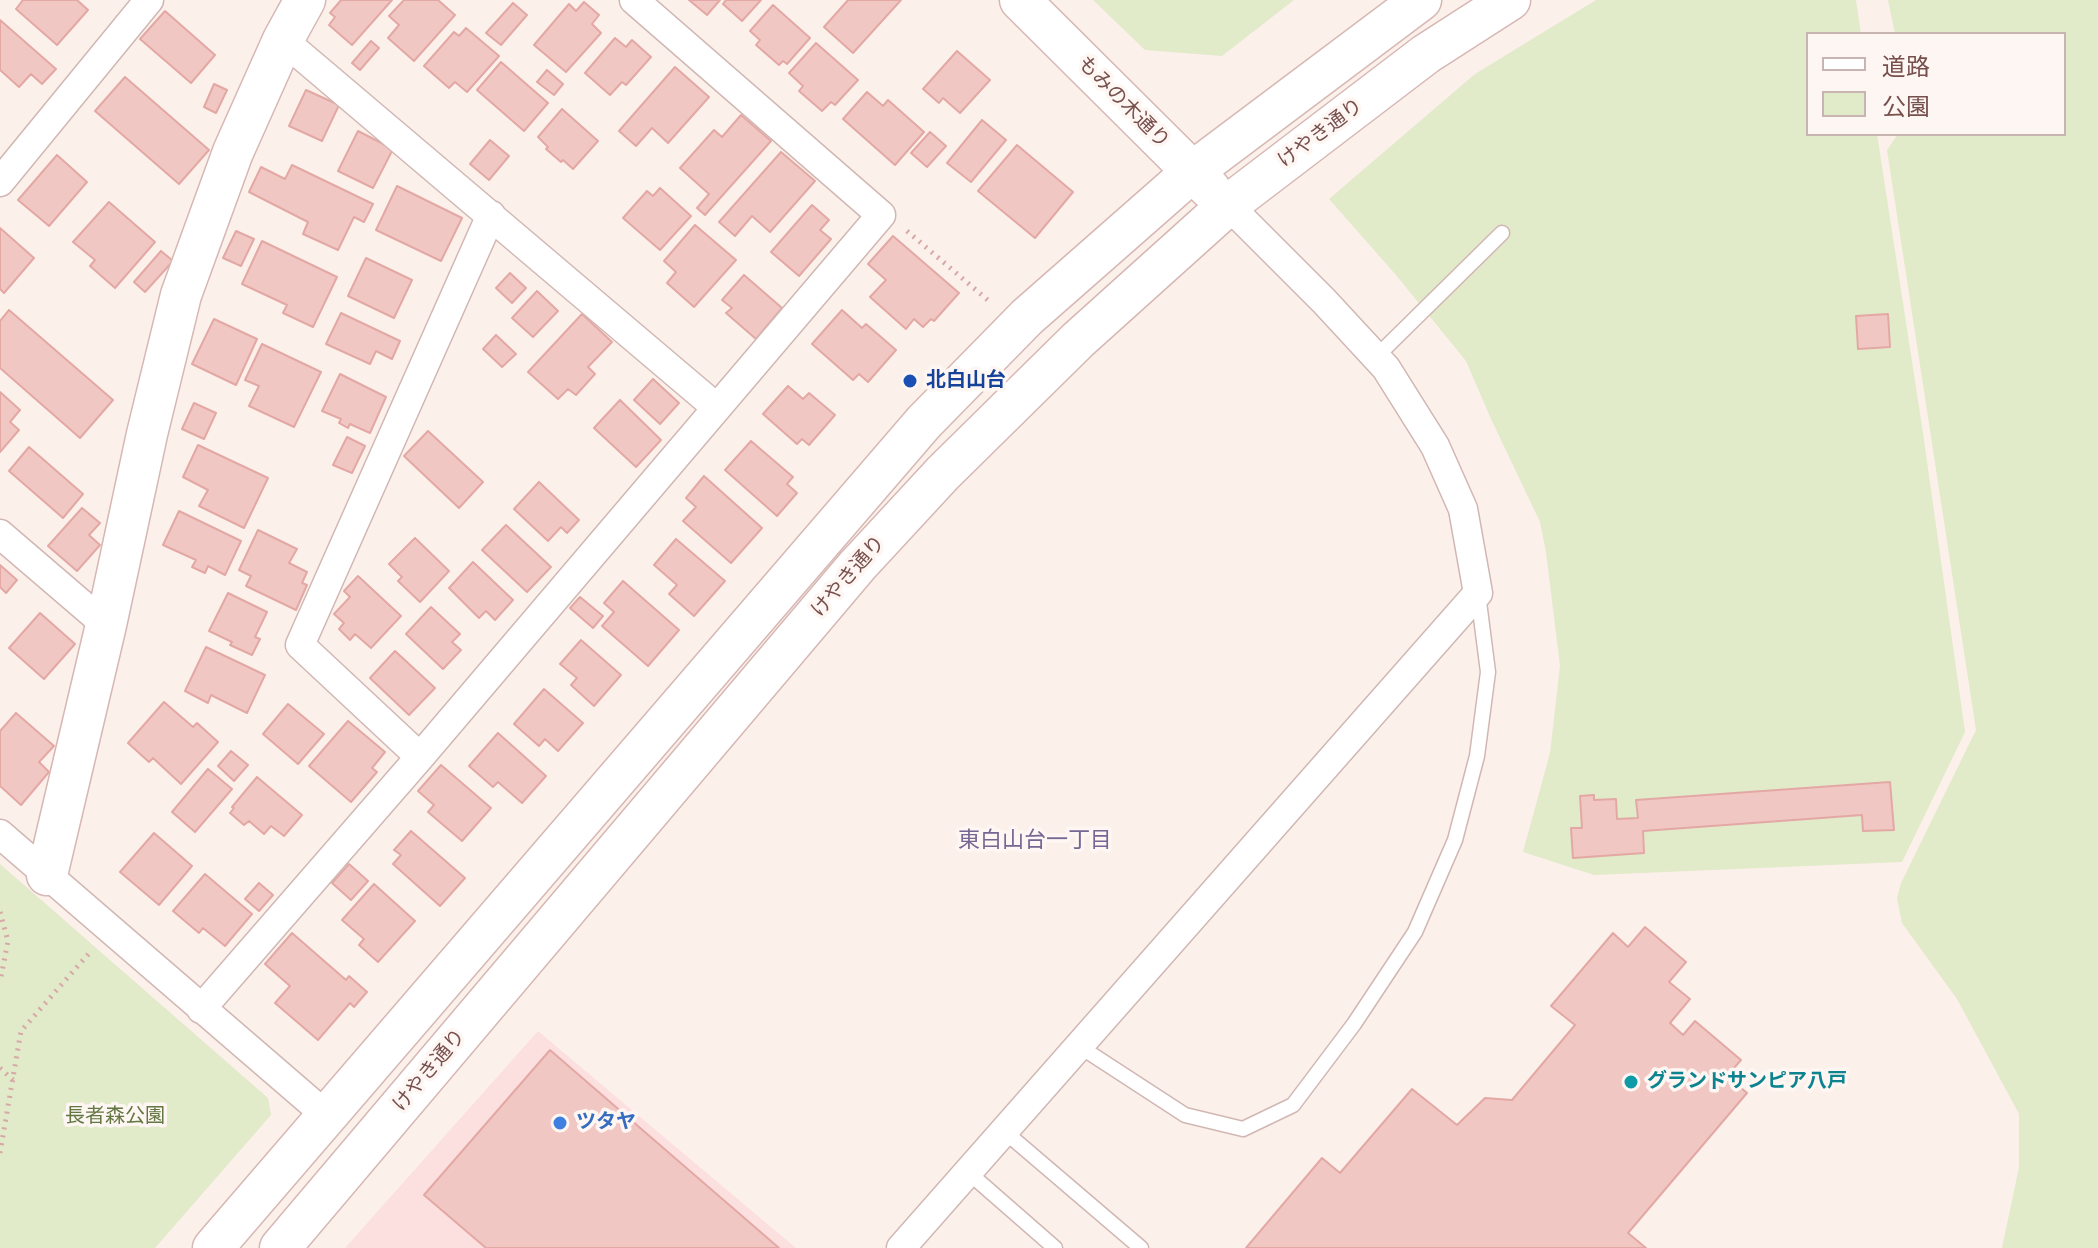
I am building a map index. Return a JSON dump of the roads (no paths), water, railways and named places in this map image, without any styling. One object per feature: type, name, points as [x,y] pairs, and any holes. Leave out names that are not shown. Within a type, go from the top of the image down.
[{"type":"street","points":[[0,182],[149,0]]},
{"type":"street","points":[[47,875],[181,295],[233,152],[283,40],[305,0]]},
{"type":"street","points":[[201,1009],[420,757],[881,215],[634,0]]},
{"type":"street","name":"もみの木通り","points":[[1020,0],[1228,205]]},
{"type":"street","points":[[213,1248],[924,422],[1027,317],[1192,172],[1421,0]]},
{"type":"street","name":"けやき通り","points":[[280,1248],[857,566],[943,473],[1055,362],[1228,205],[1426,54],[1510,0]]},
{"type":"street","points":[[283,40],[717,408]]},
{"type":"street","points":[[901,1248],[1478,593],[1463,509],[1435,446],[1386,368],[1228,205]]},
{"type":"street","points":[[420,757],[300,645],[491,215]]},
{"type":"street","points":[[0,534],[106,625]]},
{"type":"street","points":[[0,834],[327,1116]]},
{"type":"lane","points":[[1376,357],[1502,233]]},
{"type":"lane","points":[[1079,1046],[1185,1115],[1243,1129],[1293,1105],[1354,1024],[1415,932],[1455,840],[1477,756],[1488,672],[1478,593]]},
{"type":"lane","points":[[1004,1131],[1141,1248]]},
{"type":"lane","points":[[968,1172],[1055,1248]]},
{"type":"place","name":"北白山台","points":[[910,381]]},
{"type":"place","name":"グランドサンピア八戸","points":[[1631,1082]]},
{"type":"place","name":"ツタヤ","points":[[560,1123]]},
{"type":"district","name":"東白山台一丁目","points":[[1035,841]]},
{"type":"park label","name":"長者森公園","points":[[115,1117]]}]
